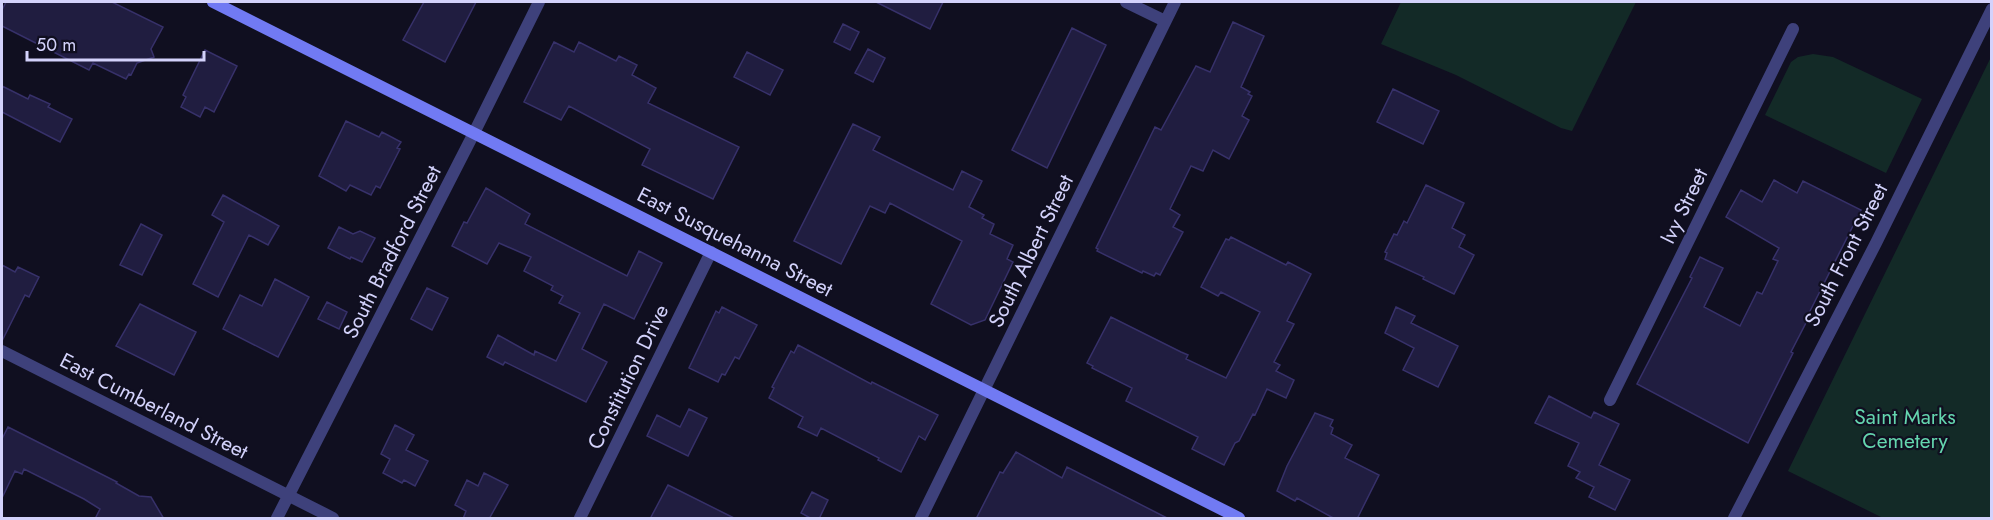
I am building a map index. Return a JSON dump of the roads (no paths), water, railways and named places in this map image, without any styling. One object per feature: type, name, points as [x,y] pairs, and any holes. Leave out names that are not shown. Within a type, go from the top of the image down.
[{"type":"main road","name":"East Susquehanna Street","points":[[213,2],[1239,519]]},
{"type":"street","name":"South Bradford Street","points":[[277,519],[539,2]]},
{"type":"street","points":[[1126,2],[1165,21]]},
{"type":"street","name":"South Albert Street","points":[[921,519],[1175,2]]},
{"type":"street","name":"South Front Street","points":[[1734,519],[1876,243],[1992,9]]},
{"type":"street","name":"Ivy Street","points":[[1610,400],[1793,29]]},
{"type":"street","name":"Constitution Drive","points":[[580,519],[711,252]]},
{"type":"street","name":"East Cumberland Street","points":[[2,351],[333,519]]},
{"type":"park label","name":"Saint Marks Cemetery","points":[[1905,429]]}]
